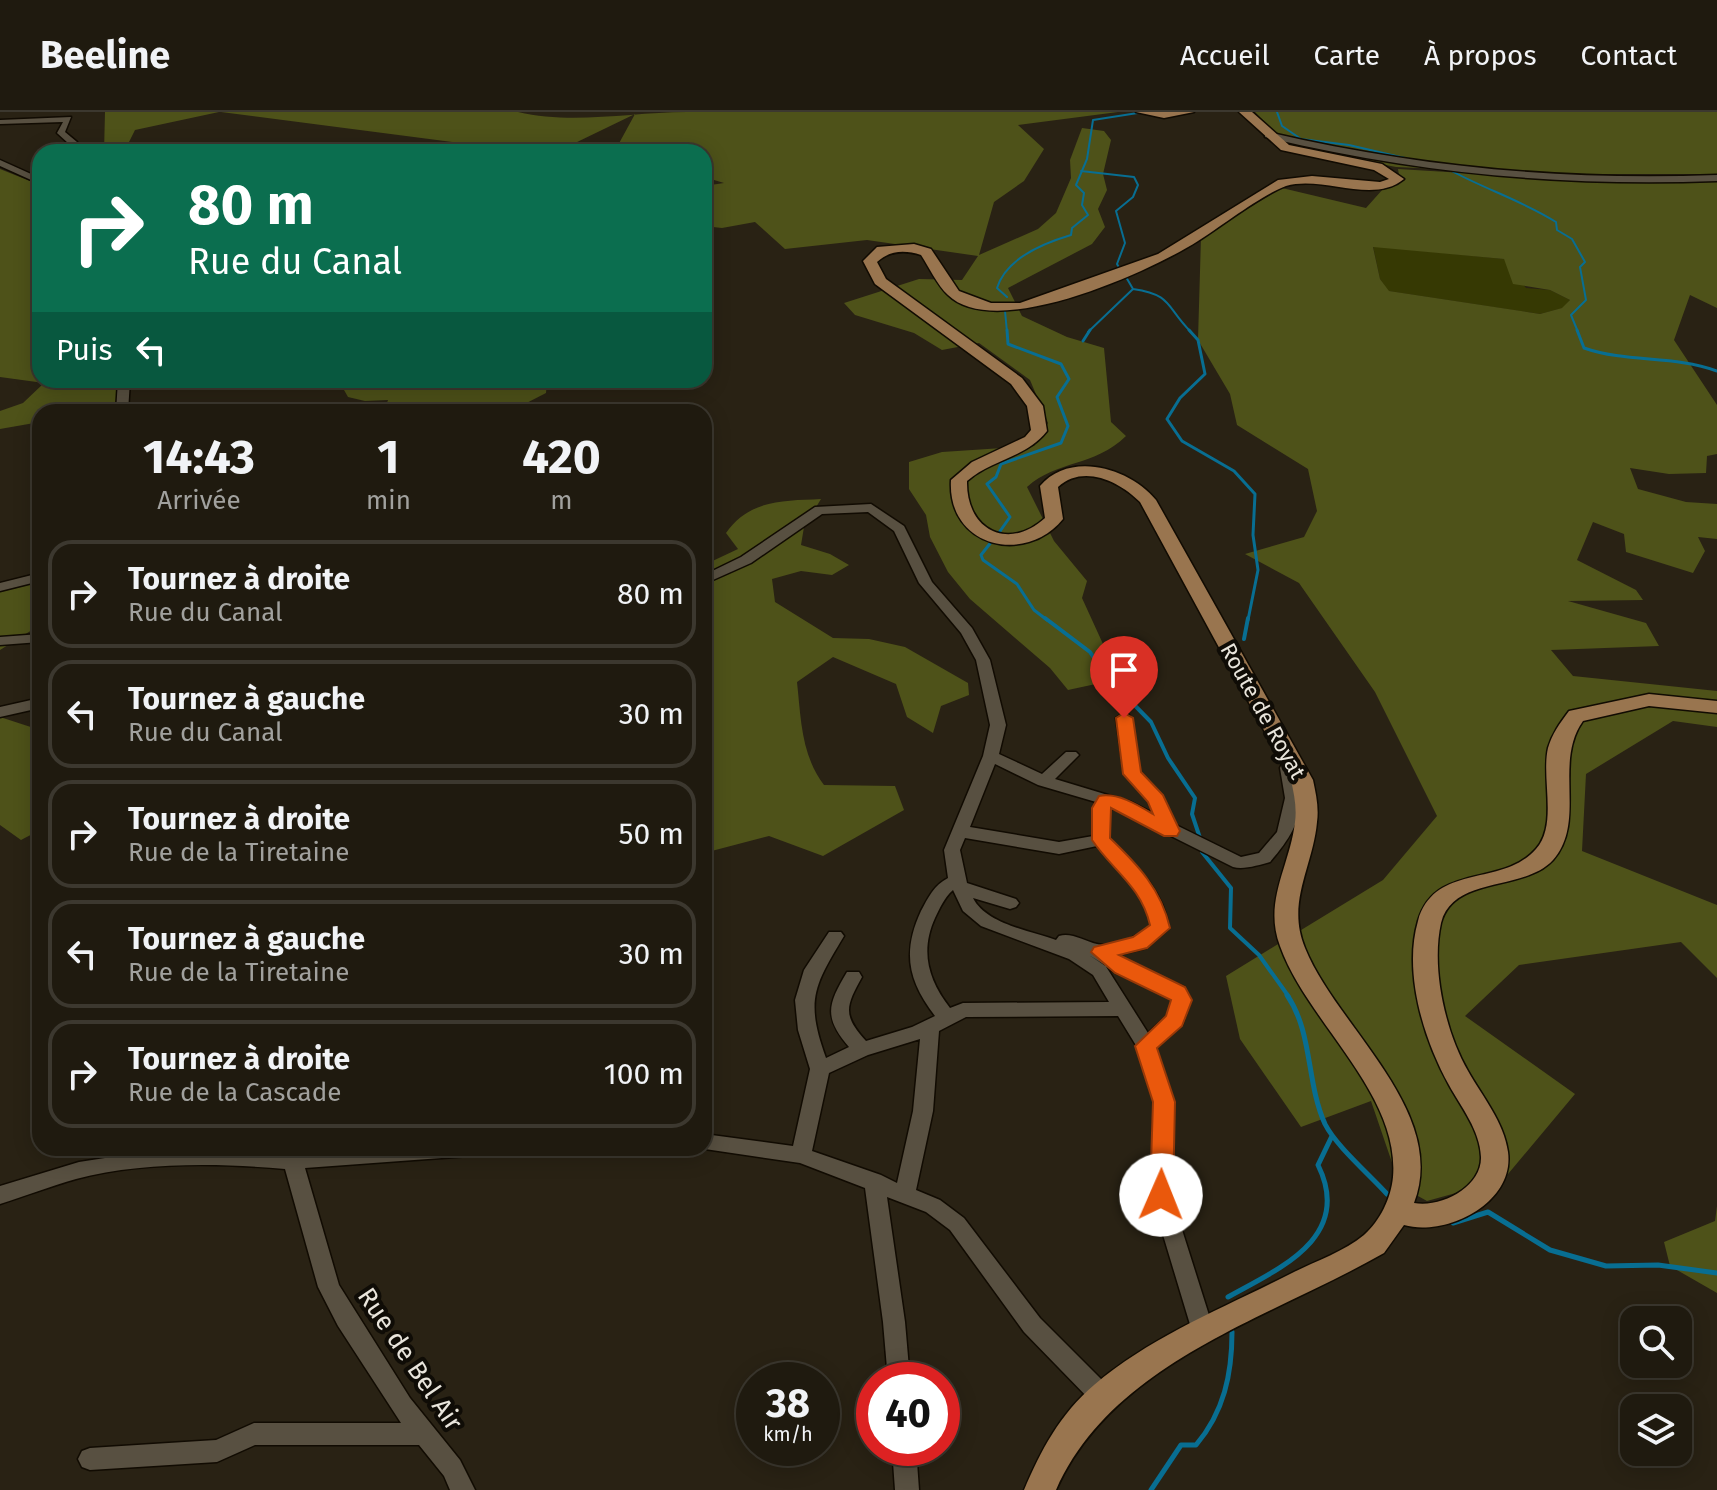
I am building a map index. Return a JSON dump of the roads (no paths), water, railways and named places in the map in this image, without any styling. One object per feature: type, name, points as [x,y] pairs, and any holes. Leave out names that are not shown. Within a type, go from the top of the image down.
[{"type":"main road","points":[[1144,112],[1188,112]]},
{"type":"main road","points":[[1245,112],[1268,135]]},
{"type":"main road","name":"Route de Royat","points":[[1040,1490],[1073,1427],[1103,1397],[1203,1331],[1249,1312],[1374,1244],[1405,1200],[1408,1170],[1400,1124],[1380,1086],[1310,979],[1286,926],[1286,904],[1307,837],[1310,813],[1296,766],[1139,491],[1105,474],[1064,475],[1049,486],[1054,519],[1046,529],[997,536],[973,527],[963,514],[959,480],[971,466],[1020,450],[1032,441],[1039,431],[1040,419],[1026,388],[880,281],[871,268],[875,253],[900,247],[917,249],[933,257],[954,294],[989,307],[1020,307],[1153,262],[1282,183],[1312,180],[1381,186],[1398,179],[1378,167],[1295,152],[1268,135]]},
{"type":"main road","points":[[1399,1211],[1428,1217],[1442,1214],[1466,1201],[1484,1185],[1496,1158],[1484,1123],[1452,1067],[1430,990],[1427,942],[1430,919],[1437,903],[1453,888],[1509,876],[1529,867],[1545,853],[1554,829],[1559,738],[1576,716],[1649,700],[1717,707]]},
{"type":"street","points":[[0,122],[68,119],[61,133],[72,144]]},
{"type":"street","points":[[1268,135],[1300,145],[1398,163],[1530,179],[1717,178]]},
{"type":"street","points":[[0,163],[32,178]]},
{"type":"street","points":[[20,174],[32,170]]},
{"type":"street","points":[[712,576],[746,560],[819,510],[854,506],[884,514],[899,529],[926,583],[967,631],[983,660],[998,725],[991,756],[958,831],[952,858],[958,884],[969,907],[987,922],[1044,942],[1090,963],[1114,989],[1146,1046],[1164,1102],[1161,1195],[1203,1331]]},
{"type":"street","points":[[0,587],[32,579]]},
{"type":"street","points":[[0,641],[32,639]]},
{"type":"street","points":[[0,712],[32,705]]},
{"type":"street","points":[[1124,718],[1132,774],[1156,800],[1171,831]]},
{"type":"street","points":[[1044,781],[1071,755]]},
{"type":"street","points":[[991,756],[1044,781],[1125,806],[1239,863],[1264,858],[1285,833],[1293,798],[1288,768],[1296,766]]},
{"type":"street","points":[[1101,952],[1140,943],[1160,928],[1154,903],[1132,871],[1101,840],[1101,808],[1105,800]]},
{"type":"street","points":[[958,831],[1059,848],[1101,840]]},
{"type":"street","points":[[905,1193],[920,1135],[938,1022],[925,989],[916,948],[919,933],[941,890],[958,884],[1010,903]]},
{"type":"street","points":[[801,1155],[820,1069],[805,1028],[804,999],[811,968],[835,936]]},
{"type":"street","points":[[1044,942],[1062,939],[1101,952],[1122,968],[1178,992],[1182,1000],[1175,1020],[1146,1046]]},
{"type":"street","points":[[853,977],[838,1001],[837,1010],[841,1027],[862,1049]]},
{"type":"street","points":[[820,1069],[862,1049],[980,1007],[1125,1009]]},
{"type":"street","points":[[712,1143],[801,1155],[933,1206],[957,1224],[1032,1325],[1103,1397]]},
{"type":"street","points":[[0,1195],[111,1164],[204,1157],[293,1161],[361,1156]]},
{"type":"street","name":"Rue de Bel Air","points":[[293,1161],[329,1287],[386,1382],[452,1468],[463,1490]]},
{"type":"street","points":[[874,1181],[897,1362]]},
{"type":"street","points":[[90,1459],[217,1451],[254,1434],[424,1434]]},
{"type":"street","points":[[905,1466],[907,1490]]},
{"type":"waterway","points":[[1082,171],[1087,159],[1093,120],[1144,112]]},
{"type":"waterway","points":[[1277,112],[1282,126],[1301,139],[1349,145],[1409,159]]},
{"type":"waterway","points":[[1448,169],[1543,214],[1556,222],[1557,230],[1572,239],[1585,262],[1580,267],[1586,300],[1571,315],[1578,332]]},
{"type":"waterway","points":[[1007,297],[997,288],[1009,268],[1038,247],[1071,235],[1072,228],[1088,215],[1082,205],[1084,193],[1076,185],[1082,171]]},
{"type":"waterway","points":[[1082,171],[1134,177],[1138,185],[1133,197],[1116,211],[1125,243],[1117,264],[1121,271]]},
{"type":"waterway","points":[[1126,277],[1133,289]]},
{"type":"waterway","points":[[1090,330],[1133,289]]},
{"type":"waterway","points":[[1133,289],[1162,298],[1191,332]]},
{"type":"waterway","points":[[1005,311],[1007,332]]},
{"type":"waterway","points":[[998,534],[1010,517],[987,484],[996,477],[1001,464],[1061,443],[1068,426],[1057,397],[1069,379],[1061,364],[1008,344],[1007,330]]},
{"type":"waterway","points":[[1083,341],[1090,330]]},
{"type":"waterway","points":[[1189,330],[1198,340],[1205,374],[1180,398],[1167,419],[1182,441],[1234,471],[1255,494],[1253,535],[1258,570],[1248,620]]},
{"type":"waterway","points":[[1577,330],[1584,348],[1600,353],[1684,363],[1717,371]]},
{"type":"waterway","points":[[992,541],[981,555],[983,560],[1017,584],[1034,610],[1047,620]]},
{"type":"waterway","points":[[1045,618],[1090,652],[1106,676],[1151,722],[1168,758],[1195,798],[1192,814],[1200,838]]},
{"type":"waterway","points":[[1244,639],[1248,618]]},
{"type":"waterway","points":[[1202,852],[1231,888],[1230,928],[1259,955],[1289,997]]},
{"type":"waterway","points":[[1287,995],[1301,1025],[1325,1124],[1345,1151],[1387,1194]]},
{"type":"waterway","points":[[1228,1297],[1288,1262],[1319,1231],[1326,1212],[1327,1190],[1318,1165],[1332,1136]]},
{"type":"waterway","points":[[1453,1223],[1488,1212],[1550,1250],[1606,1266],[1658,1265],[1717,1273]]},
{"type":"waterway","points":[[1151,1490],[1181,1445],[1196,1445],[1220,1406],[1228,1378],[1232,1332]]}]
